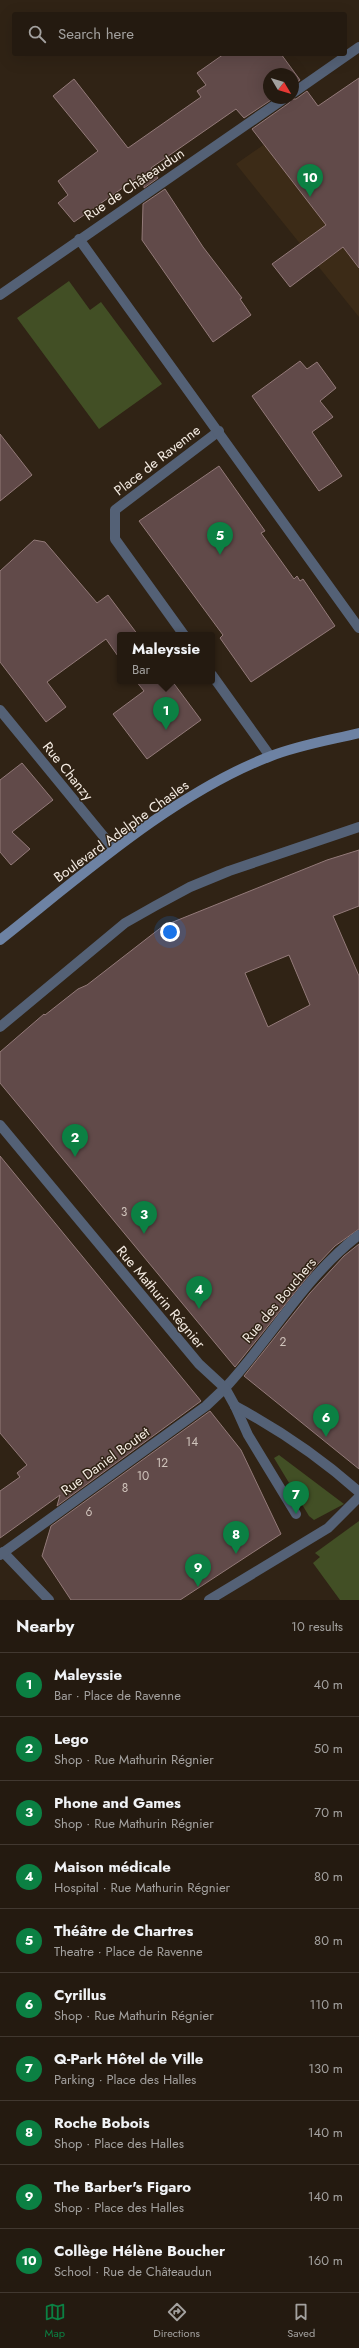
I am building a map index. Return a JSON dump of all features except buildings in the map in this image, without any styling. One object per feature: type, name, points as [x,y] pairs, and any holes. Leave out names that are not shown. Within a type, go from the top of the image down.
[{"type":"main road","name":"Boulevard Adelphe Chasles","points":[[0,940],[114,849],[202,789],[270,756],[359,733]]},
{"type":"street","points":[[347,55],[359,47]]},
{"type":"street","points":[[299,89],[346,56]]},
{"type":"street","name":"Rue de Châteaudun","points":[[0,295],[276,104]]},
{"type":"street","name":"Place de Ravenne","points":[[79,239],[219,431],[359,628]]},
{"type":"street","name":"Place de Ravenne","points":[[182,632],[115,539],[115,510],[219,431]]},
{"type":"street","points":[[215,679],[270,756]]},
{"type":"street","name":"Rue Chanzy","points":[[0,710],[114,849]]},
{"type":"street","points":[[0,1027],[115,931],[155,906],[190,887],[229,871],[359,827]]},
{"type":"street","name":"Rue Mathurin Régnier","points":[[0,1125],[199,1364],[225,1388],[248,1435],[296,1514]]},
{"type":"street","name":"Rue des Bouchers","points":[[225,1388],[301,1294],[347,1244],[359,1234]]},
{"type":"street","name":"Rue Daniel Boutet","points":[[2,1554],[206,1406],[225,1388]]},
{"type":"street","points":[[235,1406],[266,1423],[345,1480],[359,1492]]},
{"type":"street","points":[[209,1600],[328,1528],[359,1497]]},
{"type":"street","points":[[2,1554],[49,1600]]},
{"type":"shaded area","points":[[359,78],[359,317],[236,164]]},
{"type":"green space","points":[[69,281],[90,310],[101,302],[162,384],[99,429],[17,318]]},
{"type":"green space","points":[[279,1455],[344,1504],[314,1520],[309,1516],[274,1458]]},
{"type":"green space","points":[[359,1521],[359,1600],[340,1600],[313,1563],[320,1557],[315,1553]]},
{"type":"place","name":"Collège Hélène Boucher","points":[[310,197]]},
{"type":"place","name":"Théâtre de Chartres","points":[[220,555]]},
{"type":"place","name":"Maleyssie","points":[[166,730]]},
{"type":"place","name":"Lego","points":[[75,1157]]},
{"type":"place","name":"Phone and Games","points":[[144,1234]]},
{"type":"place","name":"Maison médicale","points":[[199,1309]]},
{"type":"place","name":"Cyrillus","points":[[326,1437]]},
{"type":"place","name":"Q-Park Hôtel de Ville","points":[[296,1514]]},
{"type":"place","name":"Roche Bobois","points":[[236,1554]]},
{"type":"place","name":"The Barber's Figaro","points":[[198,1587]]}]
